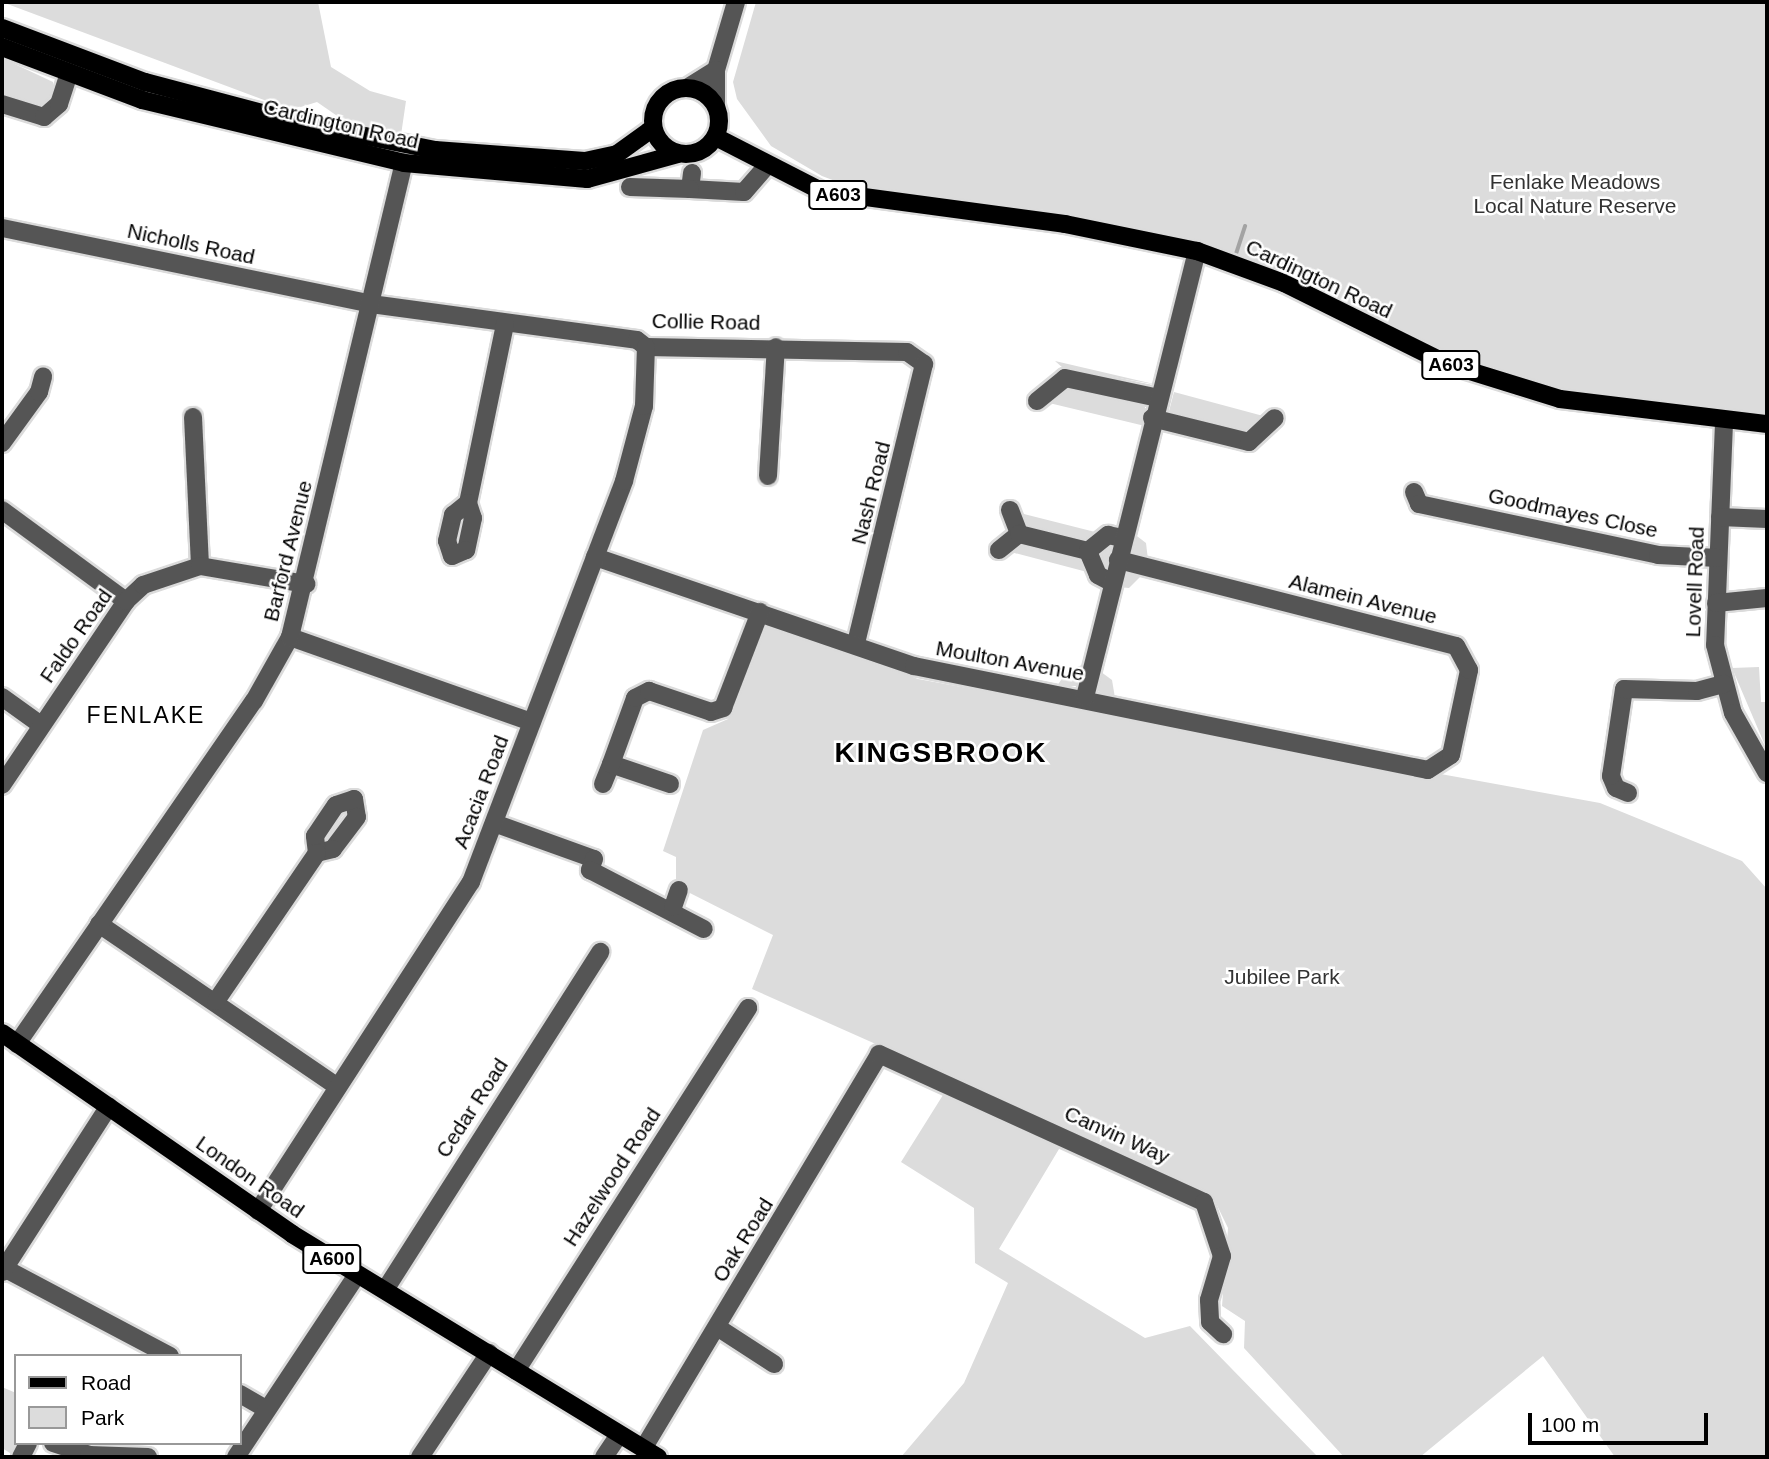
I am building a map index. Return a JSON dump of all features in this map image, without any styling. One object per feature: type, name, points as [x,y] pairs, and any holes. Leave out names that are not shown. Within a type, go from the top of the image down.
[{"type":"main road","name":"Cardington Road","points":[[2,28],[145,82],[300,123],[435,150],[585,161],[617,153],[653,128]]},
{"type":"main road","name":"Cardington Road","points":[[2,47],[68,77],[404,163],[587,179],[678,154]]},
{"type":"main road","points":[[687,88],[717,109],[716,136],[694,154],[678,154],[659,141],[653,128],[656,105],[687,88]]},
{"type":"main road","name":"Cardington Road","points":[[717,109],[747,155]]},
{"type":"main road","name":"Cardington Road","points":[[716,136],[766,167],[850,197],[1065,224],[1197,251],[1284,283],[1447,363],[1518,387],[1599,407],[1724,423],[1767,424]]},
{"type":"main road","name":"London Road","points":[[2,1033],[258,1211],[357,1275],[650,1453]]},
{"type":"street","points":[[717,109],[716,71],[736,2]]},
{"type":"street","points":[[687,88],[716,71]]},
{"type":"street","points":[[2,104],[44,117],[59,104],[68,77]]},
{"type":"street","name":"Barford Avenue","points":[[17,1044],[254,701],[290,637],[306,584],[404,163]]},
{"type":"street","points":[[630,187],[691,181],[744,192],[766,167]]},
{"type":"street","name":"Nicholls Road","points":[[2,228],[371,304]]},
{"type":"street","points":[[1085,697],[1122,538],[1197,251]]},
{"type":"street","name":"Collie Road","points":[[371,304],[646,346],[776,347],[917,355]]},
{"type":"street","points":[[468,503],[505,324]]},
{"type":"street","name":"Acacia Road","points":[[258,1211],[471,882],[637,439],[646,346]]},
{"type":"street","points":[[768,475],[776,347]]},
{"type":"street","name":"Nash Road","points":[[856,644],[925,375],[917,355]]},
{"type":"street","points":[[2,443],[39,392],[43,377]]},
{"type":"street","points":[[1037,401],[1065,378],[1158,398]]},
{"type":"street","points":[[193,417],[200,566]]},
{"type":"street","points":[[1153,418],[1249,442],[1275,418]]},
{"type":"street","name":"Lovell Road","points":[[1724,423],[1715,645],[1724,684],[1767,773]]},
{"type":"street","name":"Goodmayes Close","points":[[1414,503],[1658,555],[1718,558]]},
{"type":"street","points":[[2,510],[126,601]]},
{"type":"street","points":[[1010,510],[1019,534]]},
{"type":"street","points":[[1720,517],[1767,519]]},
{"type":"street","points":[[1019,534],[1088,551]]},
{"type":"street","points":[[999,550],[1019,534]]},
{"type":"street","points":[[1088,551],[1108,535],[1122,538]]},
{"type":"street","points":[[1088,551],[1098,575],[1111,582]]},
{"type":"street","name":"Moulton Avenue","points":[[595,557],[914,666],[1085,697],[1428,770]]},
{"type":"street","name":"Alamein Avenue","points":[[1118,560],[1456,646],[1469,670],[1451,755],[1428,770]]},
{"type":"street","name":"Faldo Road","points":[[2,785],[126,601],[163,575],[200,566],[306,584]]},
{"type":"street","points":[[1716,603],[1767,598]]},
{"type":"street","points":[[603,784],[635,698],[649,691],[711,712],[723,708],[760,612]]},
{"type":"street","points":[[290,637],[531,722]]},
{"type":"street","points":[[1628,793],[1616,788],[1611,776],[1624,689],[1697,691],[1724,684]]},
{"type":"street","points":[[2,697],[41,725]]},
{"type":"street","points":[[611,764],[670,784]]},
{"type":"street","points":[[494,823],[594,859],[590,870],[636,897],[676,899],[704,929]]},
{"type":"street","points":[[216,1001],[317,853]]},
{"type":"street","points":[[99,924],[216,1001],[338,1087]]},
{"type":"street","name":"Cedar Road","points":[[385,1290],[600,953]]},
{"type":"street","name":"Hazelwood Road","points":[[516,1371],[748,1008]]},
{"type":"street","name":"Oak Road","points":[[650,1453],[717,1327],[879,1054]]},
{"type":"street","name":"Canvin Way","points":[[879,1054],[1204,1202],[1222,1256],[1209,1300],[1210,1322],[1223,1334]]},
{"type":"street","points":[[109,1106],[3,1269],[166,1354]]},
{"type":"street","points":[[236,1457],[357,1275]]},
{"type":"street","points":[[717,1327],[774,1364]]},
{"type":"street","points":[[420,1457],[489,1353]]},
{"type":"street","points":[[242,1395],[266,1409]]},
{"type":"street","points":[[604,1457],[620,1435]]},
{"type":"street","points":[[59,1445],[89,1455],[146,1457]]},
{"type":"green space","points":[[2,2],[318,2],[331,67],[370,91],[406,101],[401,135],[346,122],[317,102],[291,110]]},
{"type":"green space","name":"Fenlake Meadows Local Nature Reserve","points":[[756,2],[1767,2],[1767,418],[1561,392],[1447,353],[1267,269],[1052,211],[851,187],[822,176],[771,146],[737,99],[733,82]]},
{"type":"green space","points":[[2,58],[53,82],[55,97],[45,110],[28,110],[2,95]]},
{"type":"green space","points":[[1055,361],[1158,385],[1063,368]]},
{"type":"green space","points":[[1072,383],[1145,400],[1145,426],[1045,402]]},
{"type":"green space","points":[[1174,392],[1267,417],[1249,436],[1168,415]]},
{"type":"green space","points":[[1016,512],[1103,534],[1088,542],[1024,526]]},
{"type":"green space","points":[[1133,533],[1146,543],[1148,560],[1132,554]]},
{"type":"green space","points":[[1019,541],[1083,555],[1091,573],[1007,551]]},
{"type":"green space","points":[[1116,542],[1113,567],[1106,571],[1096,559],[1100,546]]},
{"type":"green space","points":[[1127,570],[1146,571],[1129,588],[1118,587]]},
{"type":"green space","name":"Jubilee Park","points":[[764,622],[918,679],[1600,803],[1742,861],[1767,889],[1767,1457],[1615,1457],[1543,1356],[1420,1457],[1344,1457],[1244,1348],[1245,1321],[1222,1306],[1228,1228],[1211,1193],[752,989],[773,935],[676,886],[676,857],[663,851],[703,730],[728,719]]},
{"type":"green space","points":[[1082,665],[1087,666],[1077,686],[1057,686],[1067,671]]},
{"type":"green space","points":[[1759,667],[1761,702],[1767,702],[1767,750],[1732,668]]},
{"type":"green space","points":[[1097,669],[1112,680],[1115,698],[1097,691]]},
{"type":"green space","points":[[943,1095],[1062,1144],[999,1249],[1145,1338],[1190,1326],[1318,1457],[901,1457],[964,1383],[1008,1283],[975,1263],[974,1208],[901,1162]]},
{"type":"green space","points":[[2,1387],[14,1392],[14,1445],[19,1445],[13,1455],[2,1448]]},
{"type":"waterway","points":[[1236,254],[1245,226]]},
{"type":"district","name":"FENLAKE","points":[[146,715]]},
{"type":"district","name":"KINGSBROOK","points":[[941,753]]}]
